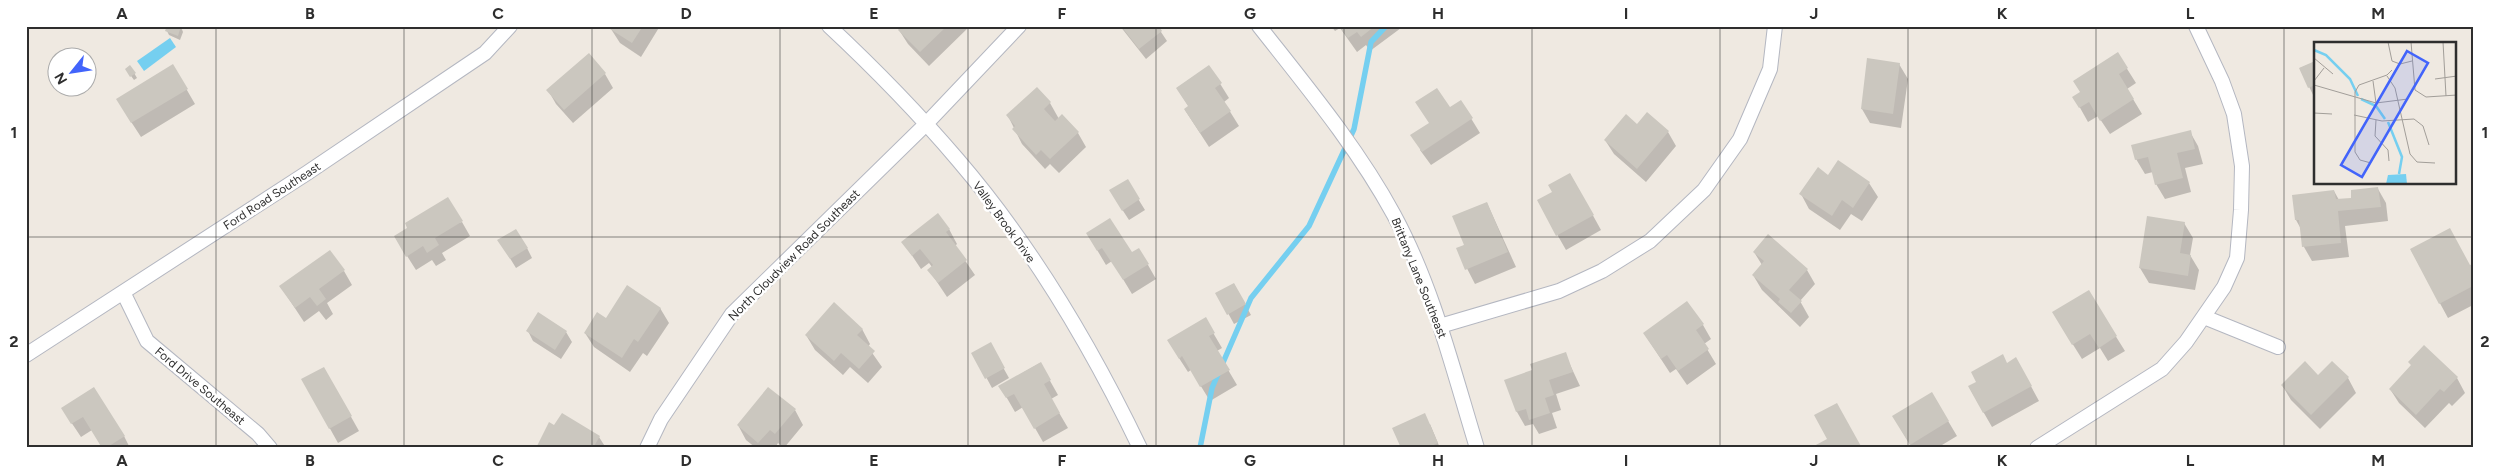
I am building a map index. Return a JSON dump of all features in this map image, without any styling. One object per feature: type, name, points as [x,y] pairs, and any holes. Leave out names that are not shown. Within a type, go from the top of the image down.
[{"type":"street","name":"Ford Road Southeast","points":[[26,355],[124,294],[485,53],[510,26]]},
{"type":"street","name":"Valley Brook Drive","points":[[829,26],[874,69],[958,160],[1016,236],[1095,362],[1120,406],[1140,448]]},
{"type":"street","name":"North Cloudview Road Southeast","points":[[647,448],[661,419],[732,314],[925,125],[1019,26]]},
{"type":"street","name":"Brittany Lane Southeast","points":[[1259,26],[1360,158],[1378,187],[1407,243],[1440,326],[1477,448]]},
{"type":"street","points":[[1440,326],[1559,291],[1602,271],[1650,241],[1704,190],[1740,139],[1770,69],[1775,26]]},
{"type":"street","points":[[2037,448],[2162,369],[2204,317],[2224,287],[2237,258],[2242,166],[2234,114],[2222,81],[2196,26]]},
{"type":"street","name":"Ford Drive Southeast","points":[[124,294],[147,341],[258,434],[270,448]]},
{"type":"street","points":[[2204,317],[2278,348]]},
{"type":"water","points":[[170,38],[176,47],[144,71],[137,61]]},
{"type":"building","points":[[167,26],[181,26],[178,36],[165,31]]},
{"type":"building","points":[[611,26],[643,26],[632,43],[610,29]]},
{"type":"building","points":[[901,26],[947,26],[920,52],[898,30]]},
{"type":"building","points":[[1121,26],[1159,26],[1162,31],[1139,49]]},
{"type":"building","points":[[1339,26],[1375,26],[1361,37],[1357,32],[1348,38]]},
{"type":"building","points":[[2118,52],[2128,68],[2119,74],[2134,99],[2100,121],[2089,102],[2079,108],[2072,97],[2080,92],[2073,81]]},
{"type":"building","points":[[589,53],[606,73],[564,110],[546,90]]},
{"type":"building","points":[[1867,58],[1900,63],[1893,114],[1861,109]]},
{"type":"building","points":[[2314,61],[2314,85],[2308,88],[2299,68]]},
{"type":"building","points":[[173,64],[188,89],[131,123],[116,99]]},
{"type":"building","points":[[130,65],[136,73],[130,77],[125,69]]},
{"type":"building","points":[[1209,65],[1222,83],[1215,88],[1231,111],[1200,133],[1184,109],[1188,106],[1176,88]]},
{"type":"building","points":[[1037,87],[1051,102],[1044,109],[1055,121],[1062,114],[1079,132],[1050,159],[1041,150],[1036,155],[1012,129],[1015,126],[1006,115]]},
{"type":"building","points":[[1437,88],[1450,107],[1461,100],[1473,118],[1422,152],[1410,135],[1429,123],[1415,102]]},
{"type":"building","points":[[1647,112],[1669,131],[1637,169],[1604,140],[1626,114],[1637,124]]},
{"type":"building","points":[[2191,130],[2195,149],[2177,153],[2183,178],[2155,185],[2148,157],[2135,160],[2131,145]]},
{"type":"building","points":[[1838,160],[1870,182],[1853,208],[1842,200],[1832,216],[1799,194],[1818,167],[1828,175]]},
{"type":"building","points":[[1570,173],[1594,215],[1556,236],[1537,200],[1552,192],[1548,185]]},
{"type":"building","points":[[1128,179],[1140,199],[1122,211],[1109,190]]},
{"type":"building","points":[[2378,187],[2381,207],[2338,211],[2341,243],[2302,247],[2299,220],[2295,220],[2292,195],[2334,190],[2336,199],[2351,198],[2351,190]]},
{"type":"building","points":[[448,197],[463,221],[435,238],[439,245],[427,253],[423,246],[406,257],[394,236],[407,228],[405,223]]},
{"type":"building","points":[[1487,202],[1508,252],[1465,270],[1456,248],[1464,245],[1452,216]]},
{"type":"building","points":[[938,213],[950,229],[946,232],[967,260],[938,283],[927,270],[933,265],[920,249],[912,256],[901,242]]},
{"type":"building","points":[[2147,216],[2185,222],[2180,253],[2191,255],[2188,276],[2139,268]]},
{"type":"building","points":[[1110,218],[1132,252],[1139,248],[1149,264],[1123,280],[1102,248],[1097,251],[1086,233]]},
{"type":"building","points":[[2450,228],[2470,265],[2473,264],[2473,286],[2439,304],[2410,249]]},
{"type":"building","points":[[516,229],[528,248],[510,259],[497,240]]},
{"type":"building","points":[[1768,234],[1808,269],[1789,290],[1802,301],[1791,313],[1778,302],[1780,299],[1752,275],[1764,261],[1753,252]]},
{"type":"building","points":[[330,250],[345,270],[319,289],[326,299],[317,306],[310,297],[295,308],[279,286]]},
{"type":"building","points":[[1234,283],[1246,304],[1227,315],[1215,293]]},
{"type":"building","points":[[627,285],[661,308],[638,342],[634,339],[622,358],[584,333],[597,312],[606,318]]},
{"type":"building","points":[[2089,290],[2117,336],[2099,348],[2090,334],[2072,345],[2052,312]]},
{"type":"building","points":[[1687,301],[1704,324],[1696,330],[1709,349],[1678,371],[1667,355],[1661,359],[1643,333]]},
{"type":"building","points":[[834,302],[863,329],[857,335],[875,351],[859,369],[841,353],[834,361],[805,335]]},
{"type":"building","points":[[538,312],[567,331],[555,350],[526,331]]},
{"type":"building","points":[[1206,317],[1215,333],[1209,336],[1230,370],[1200,387],[1182,356],[1179,359],[1167,340]]},
{"type":"building","points":[[991,342],[1005,368],[985,379],[971,353]]},
{"type":"building","points":[[2424,345],[2458,377],[2444,392],[2440,389],[2416,415],[2389,389],[2411,365],[2408,362]]},
{"type":"building","points":[[1566,352],[1573,372],[1549,380],[1554,395],[1545,398],[1550,413],[1529,420],[1526,409],[1516,412],[1504,380],[1532,370],[1530,364]]},
{"type":"building","points":[[2003,354],[2007,363],[2016,357],[2032,386],[1983,413],[1968,386],[1976,382],[1971,372]]},
{"type":"building","points":[[2305,361],[2318,375],[2332,361],[2349,377],[2311,415],[2281,385]]},
{"type":"building","points":[[1041,362],[1051,380],[1044,384],[1060,413],[1034,429],[1014,394],[1006,398],[998,386]]},
{"type":"building","points":[[324,367],[352,416],[329,429],[301,379]]},
{"type":"building","points":[[94,387],[125,436],[106,448],[102,448],[83,417],[71,424],[61,408]]},
{"type":"building","points":[[768,387],[796,409],[775,434],[770,430],[758,443],[737,425]]},
{"type":"building","points":[[1932,392],[1949,421],[1910,445],[1892,416]]},
{"type":"building","points":[[1837,403],[1862,448],[1814,446],[1827,439],[1814,415]]},
{"type":"building","points":[[562,413],[600,436],[593,448],[536,448],[549,422],[554,425]]},
{"type":"building","points":[[1425,413],[1438,443],[1427,448],[1401,448],[1392,428]]},
{"type":"waterway","points":[[1200,448],[1212,388],[1251,298],[1309,226],[1354,129],[1371,42],[1386,26]]}]
